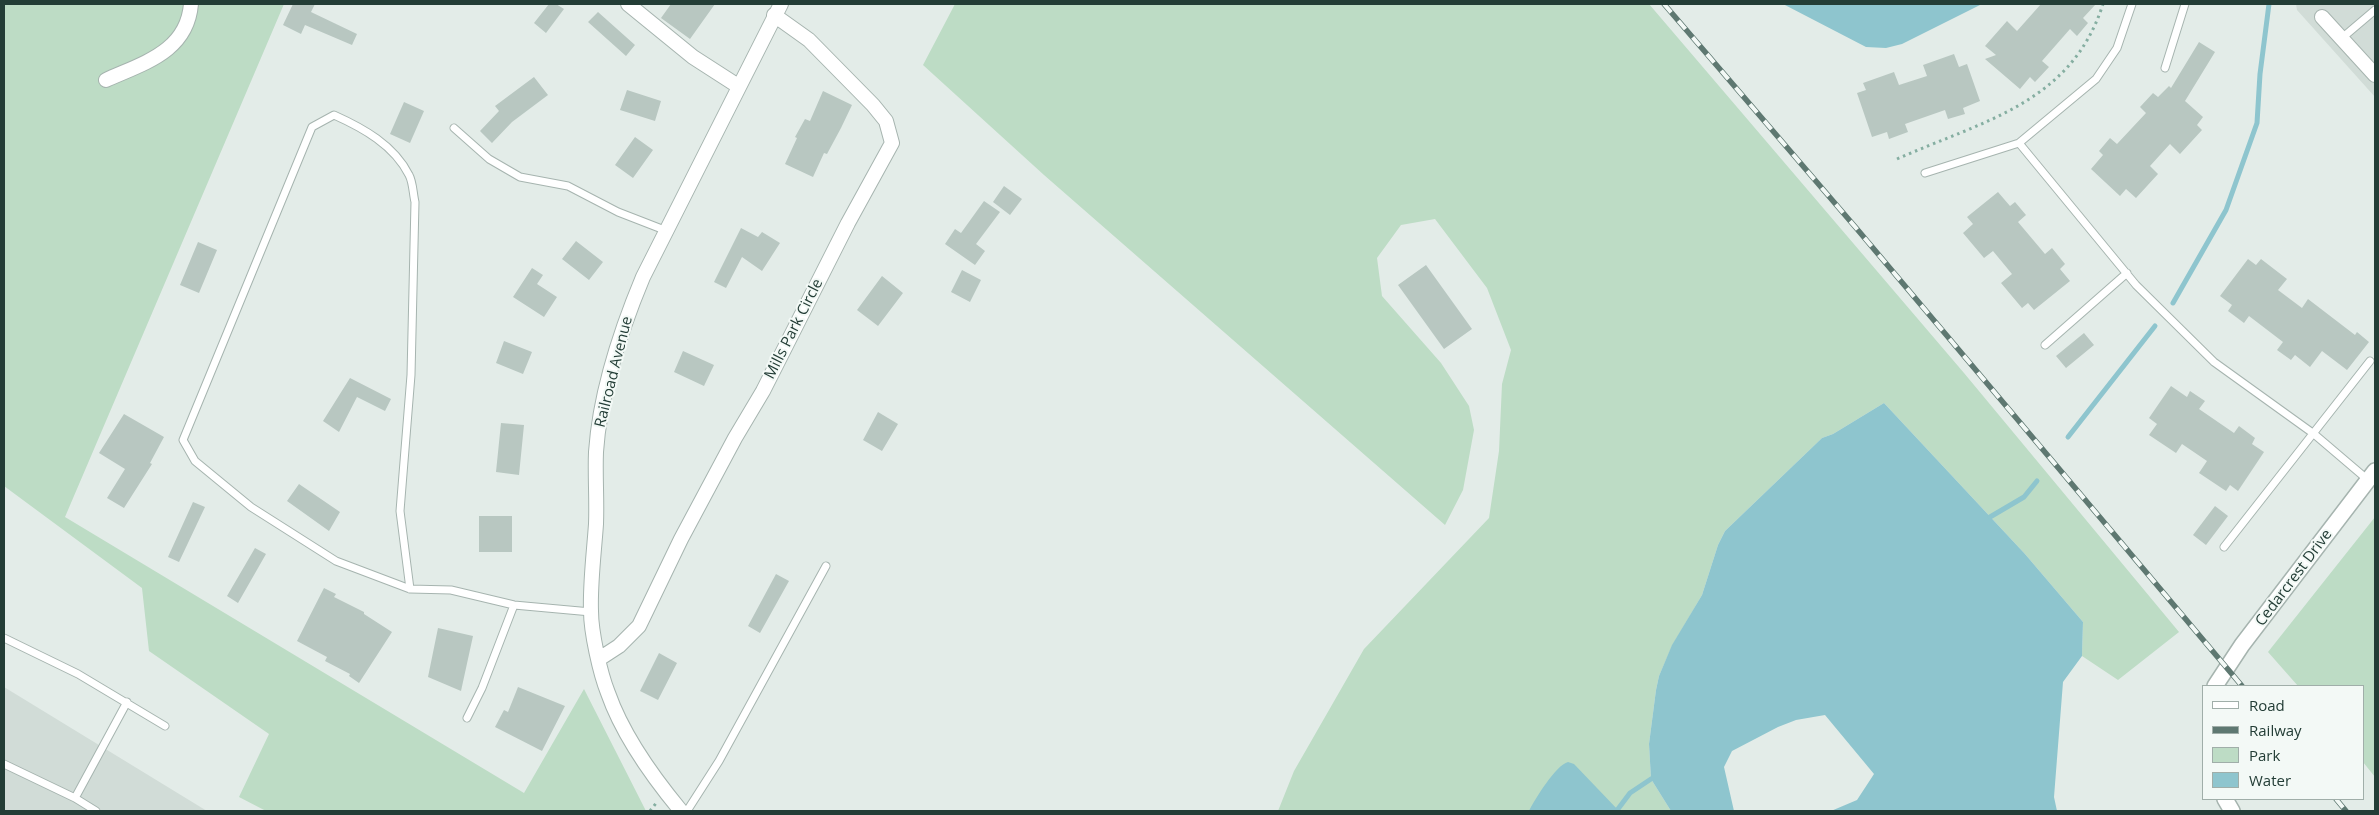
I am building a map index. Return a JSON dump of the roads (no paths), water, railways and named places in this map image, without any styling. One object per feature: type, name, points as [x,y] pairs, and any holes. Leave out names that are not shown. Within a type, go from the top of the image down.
[{"type":"street","points":[[106,80],[153,58],[175,44],[185,28],[191,4]]},
{"type":"street","points":[[628,4],[694,57],[738,86]]},
{"type":"street","name":"Railroad Avenue","points":[[681,811],[664,791],[625,730],[607,692],[599,659],[590,612],[596,514],[596,452],[602,411],[631,306],[738,86],[778,9]]},
{"type":"street","name":"Mills Park Circle","points":[[599,659],[619,646],[639,626],[681,539],[735,438],[763,391],[848,223],[892,143],[886,121],[873,105],[778,9]]},
{"type":"street","points":[[2322,16],[2375,75]]},
{"type":"street","name":"Cedarcrest Drive","points":[[2217,685],[2242,645],[2372,475]]},
{"type":"street","points":[[2226,800],[2232,811]]},
{"type":"lane","points":[[1925,173],[2019,143],[2096,79],[2117,48],[2132,4]]},
{"type":"lane","points":[[2165,68],[2184,4]]},
{"type":"lane","points":[[2342,38],[2375,10]]},
{"type":"lane","points":[[410,589],[400,511],[411,375],[415,202],[410,176],[394,154],[364,128],[334,115],[312,127],[183,440],[195,461],[251,507],[336,561],[410,589],[451,590],[514,605],[590,612]]},
{"type":"lane","points":[[454,128],[489,159],[520,177],[568,186],[618,212],[667,232]]},
{"type":"lane","points":[[2019,143],[2127,273],[2214,362],[2372,475]]},
{"type":"lane","points":[[2045,345],[2127,273]]},
{"type":"lane","points":[[2224,547],[2370,361]]},
{"type":"lane","points":[[687,811],[719,761],[826,566]]},
{"type":"lane","points":[[467,718],[482,688],[514,605]]},
{"type":"lane","points":[[4,638],[78,674],[165,726]]},
{"type":"lane","points":[[75,798],[127,702]]},
{"type":"lane","points":[[4,764],[75,798],[96,811]]},
{"type":"water","points":[[1783,4],[1982,4],[1902,44],[1886,48],[1866,47]]},
{"type":"water","points":[[1884,403],[2025,554],[2083,622],[2082,656],[2063,682],[2054,797],[2057,811],[1831,811],[1857,800],[1874,774],[1825,715],[1796,720],[1778,727],[1732,751],[1724,767],[1734,811],[1671,811],[1651,779],[1649,744],[1656,690],[1659,676],[1672,645],[1702,595],[1718,545],[1725,531],[1822,438],[1833,434]]},
{"type":"water","points":[[1568,762],[1574,764],[1619,811],[1529,811],[1552,776],[1563,764]]},
{"type":"waterway","points":[[2173,303],[2226,210],[2257,123],[2260,74],[2269,4]]},
{"type":"waterway","points":[[2068,437],[2155,326]]},
{"type":"waterway","points":[[1990,517],[2024,497],[2037,481]]},
{"type":"waterway","points":[[1618,809],[1630,793],[1651,779]]},
{"type":"railway","points":[[1664,4],[1857,229],[2241,685]]},
{"type":"railway","points":[[2337,800],[2346,811]]}]
